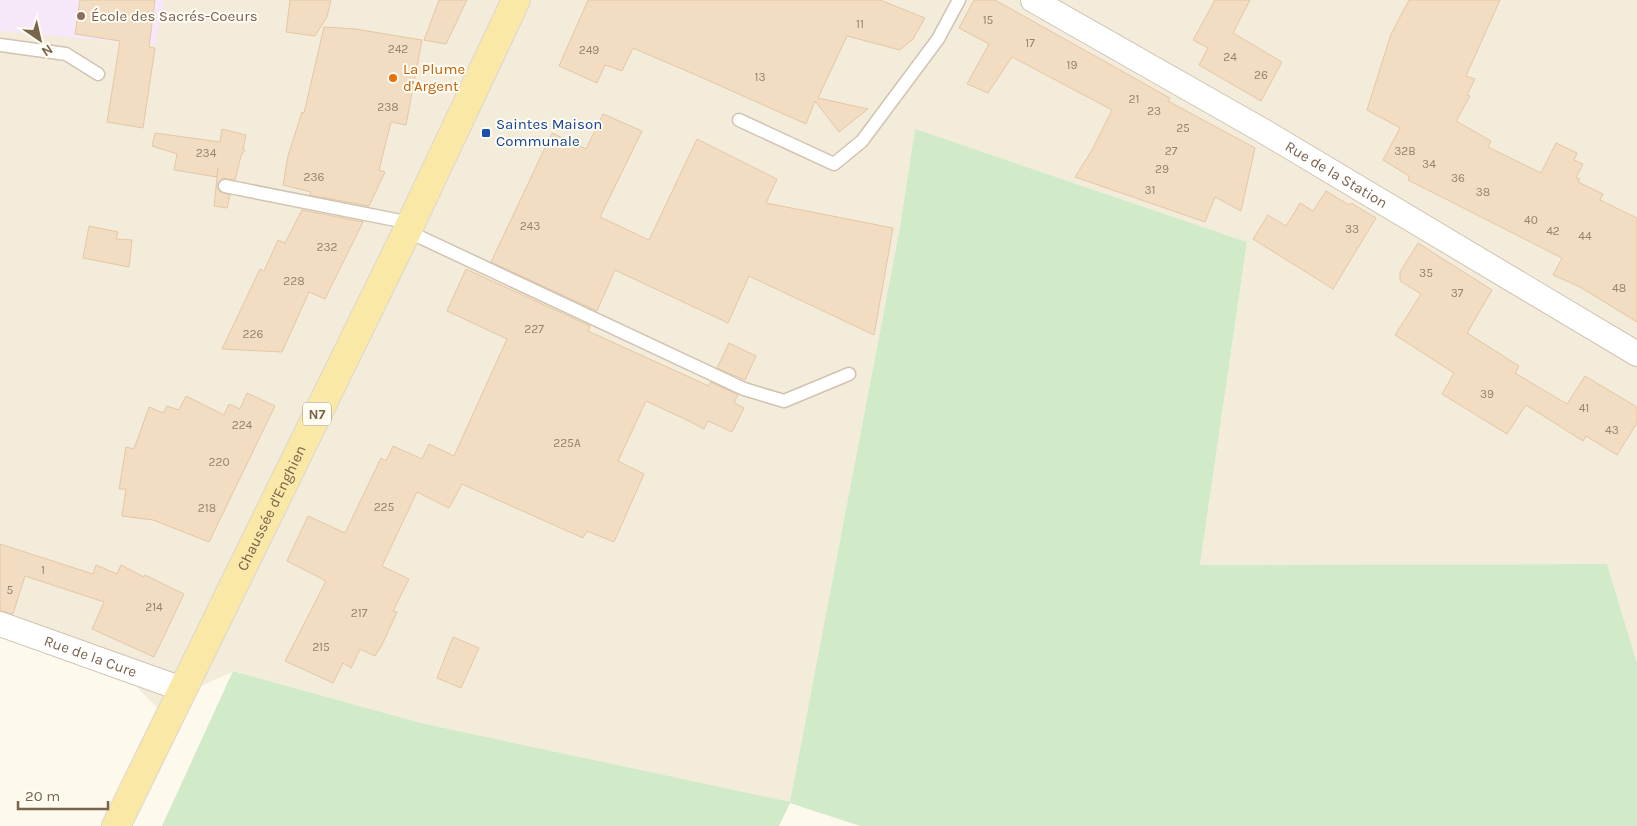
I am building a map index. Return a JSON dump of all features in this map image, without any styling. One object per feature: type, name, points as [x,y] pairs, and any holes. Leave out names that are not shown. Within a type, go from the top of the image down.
[{"type":"main road","name":"Chaussée d'Enghien","points":[[116,826],[409,227],[516,0]]},
{"type":"street","name":"Rue de la Station","points":[[1033,0],[1265,132],[1637,354]]},
{"type":"street","name":"Rue de la Cure","points":[[0,624],[182,689]]},
{"type":"lane","points":[[739,120],[834,164],[862,141],[938,39],[959,0]]},
{"type":"lane","points":[[0,44],[66,54],[98,74]]},
{"type":"lane","points":[[225,186],[409,227],[744,389],[784,401],[849,374]]},
{"type":"shaded area","points":[[0,0],[1637,0],[1637,663],[1607,564],[1200,565],[1247,242],[915,130],[900,227],[790,803],[421,723],[234,671],[156,707],[135,685],[19,644],[0,634]]},
{"type":"shaded area","name":"École des Sacrés-Coeurs","points":[[0,0],[164,0],[155,45],[0,31]]},
{"type":"green space","points":[[915,129],[1247,242],[1200,565],[1607,564],[1637,663],[1637,826],[860,826],[790,803],[779,826],[162,826],[233,671],[421,723],[790,802],[900,227]]},
{"type":"building","points":[[80,0],[155,0],[149,47],[155,48],[143,128],[107,122],[120,41],[75,34]]},
{"type":"building","points":[[290,0],[331,0],[327,17],[315,36],[286,32]]},
{"type":"building","points":[[439,0],[467,0],[446,44],[424,40]]},
{"type":"building","points":[[588,0],[880,0],[925,18],[913,39],[900,50],[847,36],[818,98],[868,109],[839,132],[815,101],[806,124],[633,48],[622,71],[605,65],[597,83],[559,66]]},
{"type":"building","points":[[974,0],[995,0],[1170,98],[1168,101],[1255,148],[1241,211],[1215,197],[1205,222],[1075,177],[1092,150],[1112,110],[1012,57],[988,93],[967,84],[989,44],[959,28]]},
{"type":"building","points":[[1215,0],[1250,0],[1233,33],[1282,62],[1261,101],[1199,65],[1208,48],[1193,40]]},
{"type":"building","points":[[1409,0],[1500,0],[1466,76],[1475,79],[1467,95],[1470,96],[1456,121],[1491,141],[1488,147],[1541,173],[1556,143],[1577,153],[1574,160],[1583,164],[1576,178],[1580,179],[1578,182],[1603,194],[1600,200],[1637,218],[1637,322],[1580,287],[1553,275],[1562,258],[1408,180],[1409,176],[1383,160],[1400,128],[1367,110],[1391,34]]},
{"type":"building","points":[[324,27],[355,29],[422,40],[406,125],[391,122],[379,170],[385,172],[369,206],[309,195],[311,192],[283,185],[288,156],[302,112],[304,113]]},
{"type":"building","points":[[603,114],[642,131],[600,217],[649,240],[697,139],[777,179],[766,203],[893,228],[874,335],[749,276],[728,323],[615,270],[597,311],[491,262],[552,133],[586,149]]},
{"type":"building","points":[[222,129],[246,135],[243,149],[245,150],[241,156],[235,180],[223,178],[217,184],[220,192],[230,195],[227,208],[214,206],[218,168],[217,177],[174,170],[177,154],[152,146],[155,133],[220,142]]},
{"type":"building","points":[[1326,191],[1376,218],[1333,289],[1253,239],[1268,215],[1286,226],[1300,203],[1313,211]]},
{"type":"building","points":[[302,210],[363,222],[325,299],[309,292],[282,352],[222,349],[260,269],[264,271],[278,240],[285,243]]},
{"type":"building","points":[[89,226],[118,232],[116,239],[132,240],[129,267],[83,258]]},
{"type":"building","points":[[1418,243],[1492,290],[1467,333],[1519,366],[1515,373],[1567,404],[1585,376],[1637,407],[1637,423],[1617,455],[1586,436],[1583,441],[1526,405],[1507,434],[1442,394],[1454,373],[1395,335],[1421,294],[1400,281],[1400,272]]},
{"type":"building","points":[[466,269],[590,326],[588,331],[709,386],[711,382],[738,395],[734,403],[744,408],[732,432],[708,421],[704,429],[646,401],[618,461],[644,474],[614,542],[587,531],[583,538],[462,484],[449,508],[417,492],[382,566],[409,579],[393,611],[397,612],[375,656],[360,649],[351,668],[343,663],[333,683],[285,661],[326,581],[287,561],[308,516],[345,533],[381,458],[386,461],[393,446],[422,459],[429,444],[454,456],[507,339],[447,311]]},
{"type":"building","points":[[729,343],[756,356],[745,380],[717,368]]},
{"type":"building","points":[[247,393],[275,406],[209,542],[153,520],[122,516],[126,489],[119,489],[126,447],[134,449],[149,407],[163,413],[167,406],[179,410],[186,396],[224,415],[229,404],[240,409]]},
{"type":"building","points":[[0,544],[93,574],[96,565],[117,574],[121,565],[184,594],[154,657],[92,629],[104,602],[25,576],[13,614],[0,611]]},
{"type":"building","points":[[453,637],[479,648],[461,688],[437,678]]},
{"type":"place","name":"École des Sacrés-Coeurs","points":[[81,16]]},
{"type":"place","name":"La Plume d'Argent","points":[[393,78]]},
{"type":"place","name":"Saintes Maison Communale","points":[[486,133]]}]
